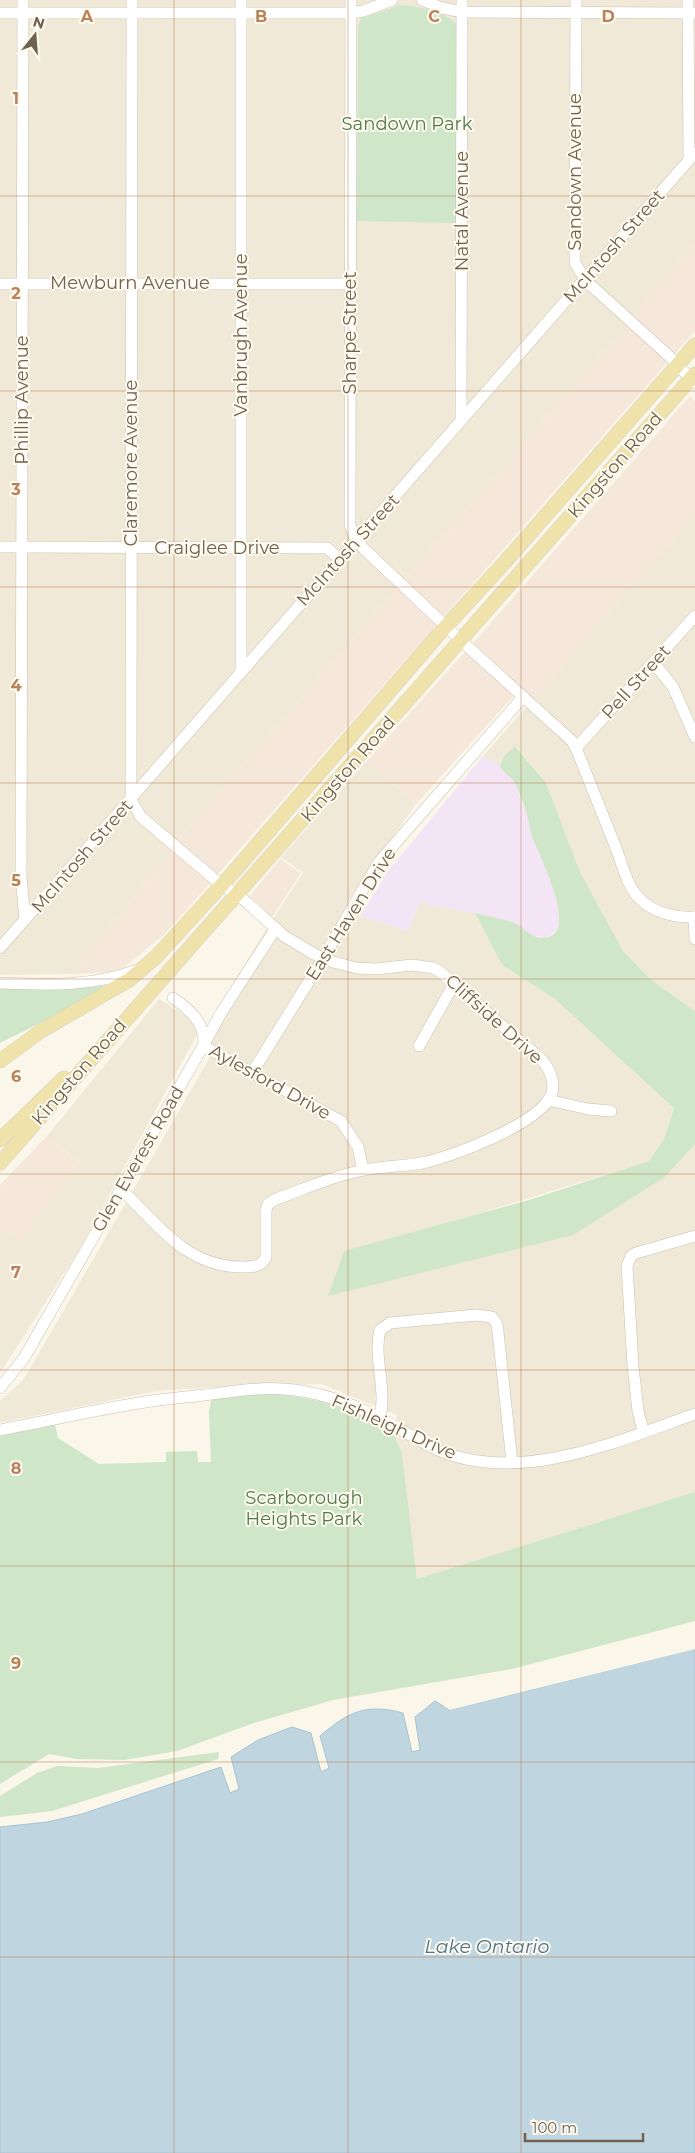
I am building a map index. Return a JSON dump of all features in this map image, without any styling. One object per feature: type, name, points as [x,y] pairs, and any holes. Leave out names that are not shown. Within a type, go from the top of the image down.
[{"type":"main road","name":"Kingston Road","points":[[0,1060],[41,1031],[130,980],[156,957],[223,885],[447,626],[695,345]]},
{"type":"main road","name":"Kingston Road","points":[[0,1163],[364,751],[460,638],[694,379]]},
{"type":"main road","points":[[0,1140],[86,1055],[116,1030]]},
{"type":"main road","points":[[0,1049],[41,1031]]},
{"type":"street","name":"Phillip Avenue","points":[[22,0],[20,877],[25,920]]},
{"type":"street","name":"Claremore Avenue","points":[[131,800],[132,0]]},
{"type":"street","name":"Vanbrugh Avenue","points":[[241,0],[241,671]]},
{"type":"street","name":"Sharpe Street","points":[[351,0],[350,525],[356,540]]},
{"type":"street","points":[[0,13],[351,13],[363,11],[392,0]]},
{"type":"street","points":[[422,0],[463,12],[692,13]]},
{"type":"street","name":"Natal Avenue","points":[[461,421],[462,0]]},
{"type":"street","name":"Sandown Avenue","points":[[576,0],[575,263],[585,280],[694,379]]},
{"type":"street","points":[[688,0],[692,13],[692,156]]},
{"type":"street","name":"McIntosh Street","points":[[0,948],[692,156]]},
{"type":"street","name":"Mewburn Avenue","points":[[0,284],[350,284]]},
{"type":"street","points":[[356,540],[523,697],[566,734],[576,748],[625,872],[637,896],[654,908],[668,914],[680,917],[694,917],[695,939]]},
{"type":"street","name":"Craiglee Drive","points":[[0,547],[327,548],[340,559]]},
{"type":"street","name":"Pell Street","points":[[576,748],[695,616]]},
{"type":"street","points":[[654,663],[673,688],[695,737]]},
{"type":"street","name":"East Haven Drive","points":[[252,1074],[379,862],[523,697]]},
{"type":"street","points":[[131,800],[140,817],[223,885]]},
{"type":"street","name":"Cliffside Drive","points":[[223,885],[296,944],[323,958],[357,968],[376,969],[412,965],[425,966],[439,971],[545,1064],[552,1077],[551,1093],[548,1100]]},
{"type":"street","name":"Glen Everest Road","points":[[0,1388],[24,1358],[221,1013],[276,928]]},
{"type":"street","points":[[0,983],[58,984],[98,980],[123,975],[144,966]]},
{"type":"street","points":[[419,1046],[454,984]]},
{"type":"street","name":"Aylesford Drive","points":[[173,998],[196,1017],[202,1030],[203,1046],[341,1121],[358,1147],[364,1170]]},
{"type":"street","points":[[120,1191],[128,1196],[174,1241],[200,1259],[225,1267],[257,1266],[264,1262],[266,1257],[266,1210],[268,1204],[276,1199],[364,1170],[404,1166],[456,1153],[520,1122],[548,1100],[588,1109],[611,1111]]},
{"type":"street","points":[[644,1431],[635,1387],[627,1266],[631,1256],[636,1253],[695,1236]]},
{"type":"street","points":[[380,1418],[383,1405],[378,1344],[380,1330],[390,1323],[476,1315],[492,1317],[497,1324],[512,1462]]},
{"type":"street","name":"Fishleigh Drive","points":[[0,1430],[162,1400],[264,1388],[304,1392],[329,1398],[380,1418],[437,1449],[456,1456],[495,1462],[512,1462],[535,1461],[607,1446],[695,1414]]},
{"type":"shaded area","points":[[0,0],[695,0],[695,242],[643,307],[181,836],[170,853],[71,974],[0,975]]},
{"type":"shaded area","points":[[695,242],[695,331],[165,934],[118,972],[71,974],[170,853],[181,836],[643,307]]},
{"type":"shaded area","points":[[690,396],[695,401],[695,514],[531,702],[518,691],[416,804],[366,762]]},
{"type":"shaded area","points":[[695,514],[695,1011],[650,979],[623,951],[580,872],[546,783],[516,746],[504,756],[500,766],[483,756]]},
{"type":"shaded area","points":[[483,756],[500,766],[514,781],[529,821],[530,832],[550,875],[560,916],[557,929],[550,936],[543,938],[531,935],[513,922],[434,906],[420,901],[408,931],[360,916],[389,870]]},
{"type":"shaded area","points":[[366,762],[416,804],[347,902],[360,916],[408,931],[420,901],[434,906],[475,913],[502,965],[555,999],[674,1107],[664,1139],[649,1161],[445,1224],[665,1177],[695,1144],[695,1495],[417,1579],[402,1453],[395,1437],[397,1415],[322,1384],[156,1391],[0,1423],[0,1401],[24,1379],[209,1059],[210,1021],[303,873],[281,857]]},
{"type":"shaded area","points":[[280,859],[301,873],[272,917],[250,896]]},
{"type":"shaded area","points":[[159,999],[187,1017],[199,1031],[77,1253],[0,1373],[0,1226],[20,1241],[80,1163],[47,1136]]},
{"type":"shaded area","points":[[47,1136],[80,1164],[20,1241],[0,1226],[0,1185]]},
{"type":"green space","name":"Sandown Park","points":[[401,5],[430,10],[456,23],[456,223],[357,221],[358,27],[361,18]]},
{"type":"green space","points":[[515,746],[546,783],[580,872],[623,951],[650,979],[695,1011],[695,1144],[665,1177],[573,1235],[328,1296],[344,1251],[529,1200],[649,1161],[664,1139],[674,1108],[555,999],[502,965],[475,913],[512,922],[534,936],[542,938],[554,934],[559,924],[554,892],[531,834],[522,801],[515,783],[500,766],[504,756]]},
{"type":"green space","points":[[103,984],[103,988],[82,1002],[0,1043],[0,987],[5,989],[82,987]]},
{"type":"green space","name":"Scarborough Heights Park","points":[[258,1393],[312,1399],[346,1409],[395,1432],[395,1437],[402,1453],[417,1579],[695,1492],[695,1621],[512,1669],[333,1700],[251,1724],[177,1751],[124,1760],[77,1759],[49,1754],[0,1784],[0,1435],[55,1424],[58,1438],[99,1464],[166,1462],[166,1452],[197,1451],[198,1462],[211,1462],[209,1411],[211,1401],[214,1398]]},
{"type":"green space","points":[[219,1752],[218,1759],[52,1811],[0,1817],[0,1796],[37,1773],[57,1766],[98,1768]]},
{"type":"water","name":"Lake Ontario","points":[[695,1649],[695,2153],[0,2153],[0,1827],[47,1822],[82,1814],[221,1767],[230,1793],[239,1789],[231,1757],[258,1740],[292,1727],[311,1733],[321,1772],[329,1768],[320,1736],[349,1716],[368,1710],[390,1710],[403,1713],[412,1752],[420,1750],[415,1717],[435,1701],[450,1710]]},
{"type":"pier","points":[[695,1646],[695,1649],[692,1650],[450,1710],[441,1702],[451,1707]]}]
